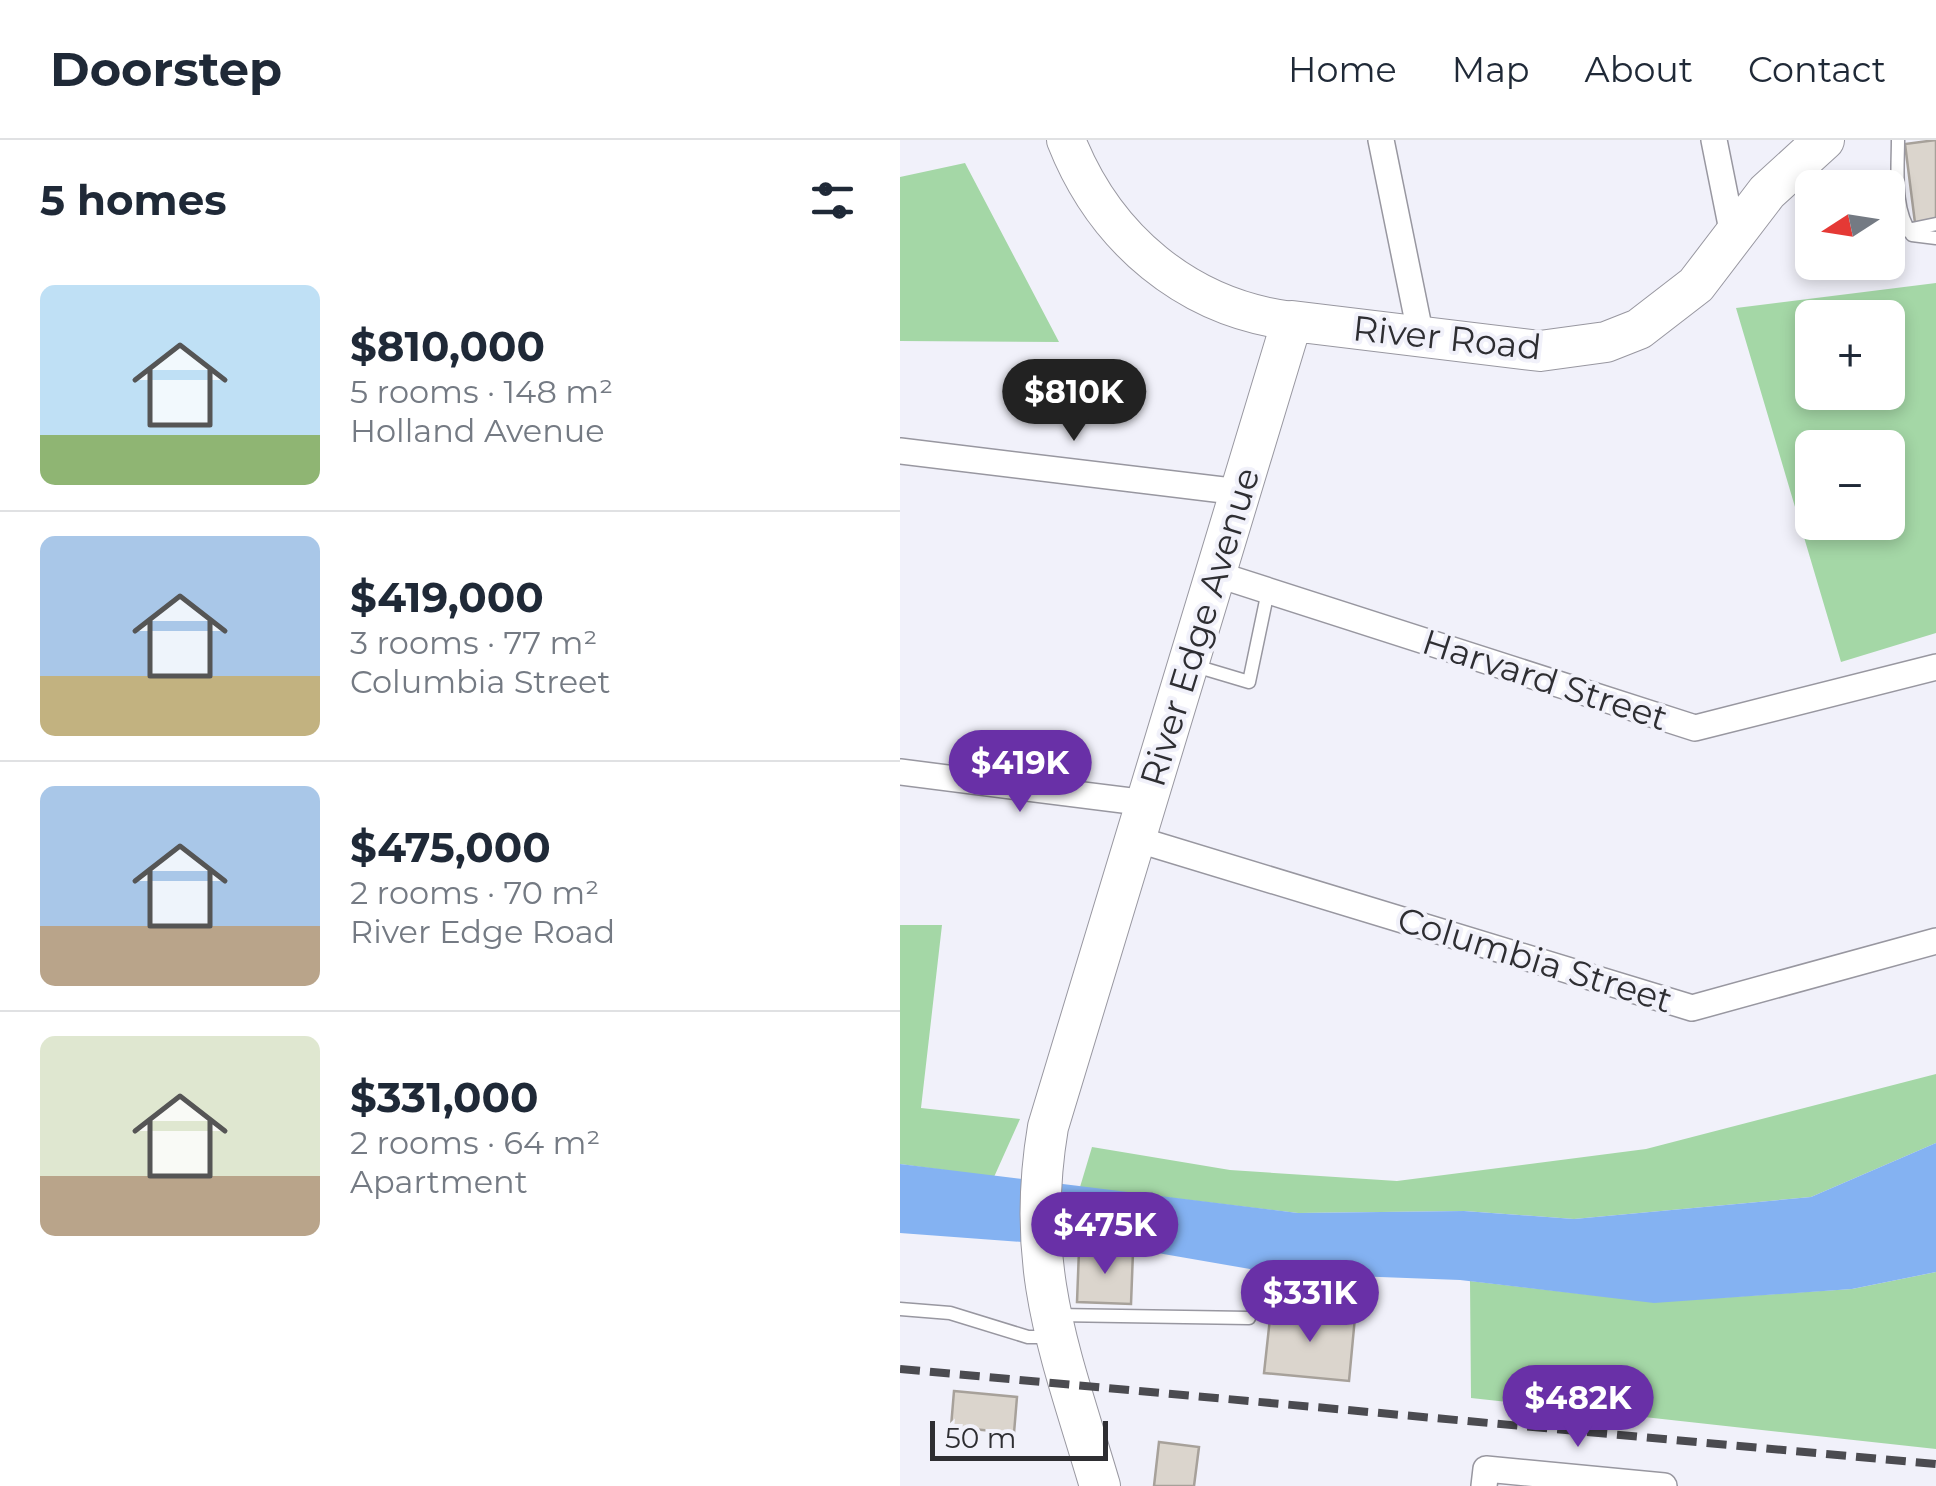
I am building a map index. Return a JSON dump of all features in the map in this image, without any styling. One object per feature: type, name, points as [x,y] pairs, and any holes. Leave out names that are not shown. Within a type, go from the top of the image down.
[{"type":"main road","name":"River Road","points":[[1066,140],[1110,218],[1168,276],[1234,310],[1292,321],[1540,351],[1606,342],[1668,310],[1696,286],[1767,192],[1824,140]]},
{"type":"main road","name":"River Edge Avenue","points":[[1100,1486],[1051,1326],[1040,1256],[1040,1174],[1048,1127],[1292,321]]},
{"type":"street","points":[[1380,140],[1421,337]]},
{"type":"street","points":[[1714,140],[1733,235]]},
{"type":"street","points":[[900,451],[1240,492]]},
{"type":"street","name":"Harvard Street","points":[[1216,574],[1694,728],[1936,666]]},
{"type":"street","name":"Columbia Street","points":[[900,772],[1142,821],[1692,1008],[1936,941]]},
{"type":"street","points":[[1485,1478],[1664,1486]]},
{"type":"lane","points":[[1898,140],[1899,189],[1907,228],[1912,234],[1936,238]]},
{"type":"lane","points":[[1907,228],[1936,224]]},
{"type":"lane","points":[[1189,664],[1248,682],[1268,591]]},
{"type":"lane","points":[[900,1309],[950,1313],[1020,1335],[1051,1326],[1249,1318]]},
{"type":"green space","points":[[965,163],[1059,342],[900,341],[900,177]]},
{"type":"green space","points":[[1936,283],[1936,633],[1841,662],[1805,540],[1905,540],[1905,430],[1795,430],[1795,507],[1736,308],[1795,301],[1795,410],[1905,410],[1905,300],[1800,300]]},
{"type":"green space","points":[[900,925],[942,925],[921,1108],[1020,1119],[994,1177],[900,1164]]},
{"type":"green space","points":[[1936,1074],[1936,1143],[1811,1197],[1574,1219],[1464,1211],[1298,1213],[1080,1187],[1092,1147],[1230,1170],[1397,1181],[1646,1149]]},
{"type":"green space","points":[[1936,1272],[1936,1449],[1471,1398],[1470,1281],[1654,1302],[1852,1289]]},
{"type":"water","points":[[1936,1143],[1936,1272],[1852,1289],[1654,1303],[1460,1280],[1273,1273],[1146,1251],[900,1233],[900,1164],[1298,1213],[1464,1211],[1574,1219],[1811,1197]]},
{"type":"building","points":[[1936,140],[1936,221],[1915,223],[1905,144]]},
{"type":"building","points":[[1079,1250],[1133,1252],[1131,1304],[1077,1302]]},
{"type":"building","points":[[1271,1309],[1355,1317],[1349,1381],[1264,1373]]},
{"type":"building","points":[[954,1391],[1017,1397],[1014,1433],[951,1427]]},
{"type":"building","points":[[1159,1442],[1199,1447],[1194,1486],[1154,1486]]},
{"type":"railway","points":[[900,1369],[1936,1464]]}]
